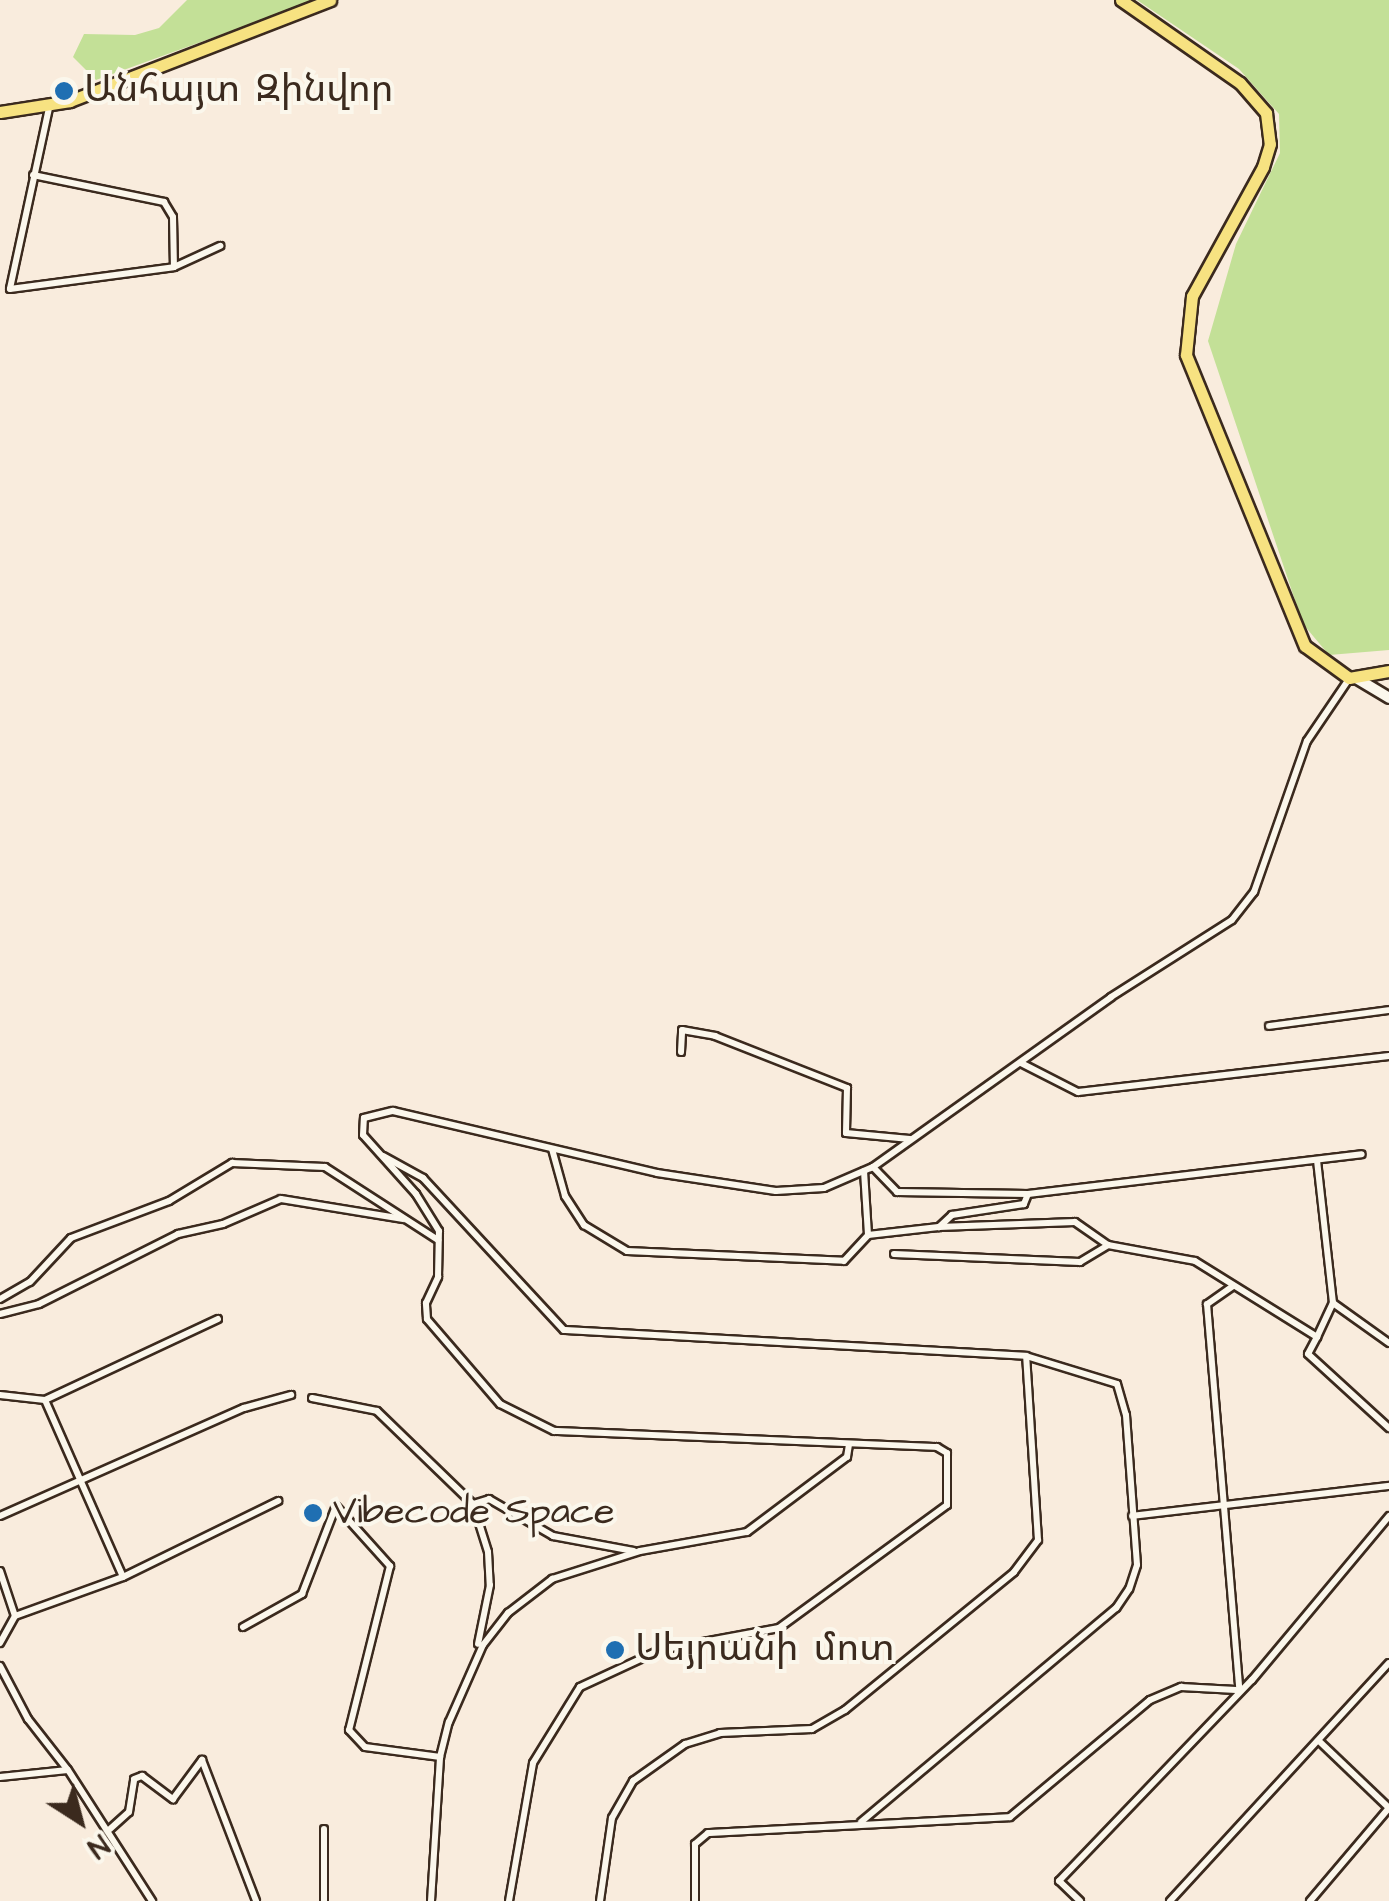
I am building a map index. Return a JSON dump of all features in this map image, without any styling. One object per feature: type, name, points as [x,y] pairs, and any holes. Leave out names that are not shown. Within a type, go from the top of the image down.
[{"type":"main road","points":[[0,112],[49,108],[330,0]]},
{"type":"main road","points":[[1121,0],[1218,66],[1266,112],[1270,144],[1263,166],[1204,268],[1183,337],[1198,390],[1305,646],[1389,698]]},
{"type":"main road","points":[[1353,678],[1389,671]]},
{"type":"street","points":[[49,108],[10,289],[174,267],[220,246]]},
{"type":"street","points":[[33,176],[164,202],[173,218],[174,267]]},
{"type":"street","points":[[509,1901],[533,1763],[580,1687],[660,1650],[778,1628],[947,1505],[948,1453],[937,1447],[554,1432],[500,1404],[428,1319],[439,1241],[432,1216],[381,1156],[362,1125],[376,1112],[394,1111],[552,1149],[776,1191],[824,1188],[874,1166],[1245,907],[1306,741],[1353,678]]},
{"type":"street","points":[[1269,1026],[1389,1010]]},
{"type":"street","points":[[681,1052],[682,1030],[715,1036],[847,1088],[846,1133],[911,1139]]},
{"type":"street","points":[[1021,1063],[1078,1092],[1389,1056]]},
{"type":"street","points":[[552,1149],[566,1196],[584,1225],[626,1252],[844,1261],[868,1235],[939,1226],[1076,1222],[1108,1245],[1194,1261],[1317,1337]]},
{"type":"street","points":[[874,1166],[897,1192],[1028,1194],[1362,1154]]},
{"type":"street","points":[[381,1156],[424,1178],[564,1330],[1026,1356],[1117,1384],[1126,1415],[1137,1565],[1116,1608],[861,1822]]},
{"type":"street","points":[[1317,1160],[1333,1303],[1308,1354],[1389,1428]]},
{"type":"street","points":[[0,1299],[30,1282],[71,1238],[169,1201],[232,1163],[325,1167],[439,1241]]},
{"type":"street","points":[[864,1170],[868,1235]]},
{"type":"street","points":[[939,1226],[952,1215],[1024,1204],[1028,1194]]},
{"type":"street","points":[[0,1314],[39,1304],[178,1234],[224,1224],[281,1199],[405,1219]]},
{"type":"street","points":[[894,1254],[1080,1262],[1108,1245]]},
{"type":"street","points":[[1234,1286],[1208,1304],[1228,1502],[1238,1689]]},
{"type":"street","points":[[1333,1303],[1389,1343]]},
{"type":"street","points":[[0,1395],[44,1400],[218,1319]]},
{"type":"street","points":[[600,1901],[612,1818],[633,1781],[686,1744],[720,1732],[812,1729],[845,1710],[1014,1572],[1038,1540],[1026,1356]]},
{"type":"street","points":[[0,1516],[244,1408],[291,1395]]},
{"type":"street","points":[[312,1398],[377,1411],[473,1504],[488,1552],[490,1586],[478,1644]]},
{"type":"street","points":[[44,1400],[123,1577]]},
{"type":"street","points":[[431,1901],[440,1757],[483,1645],[508,1612],[552,1579],[640,1551],[748,1532],[847,1457],[849,1444]]},
{"type":"street","points":[[1132,1516],[1389,1486]]},
{"type":"street","points":[[473,1504],[489,1499],[553,1536],[590,1547],[640,1551]]},
{"type":"street","points":[[0,1643],[14,1616],[123,1577],[278,1501]]},
{"type":"street","points":[[242,1627],[302,1594],[336,1506],[390,1566],[350,1730],[365,1747],[440,1757]]},
{"type":"street","points":[[1080,1901],[1070,1899],[1059,1881],[1238,1689],[1389,1516]]},
{"type":"street","points":[[0,1571],[14,1616]]},
{"type":"street","points":[[1170,1901],[1389,1663]]},
{"type":"street","points":[[0,1666],[28,1719],[110,1829],[152,1901]]},
{"type":"street","points":[[695,1901],[695,1844],[708,1833],[1010,1817],[1150,1700],[1181,1687],[1238,1689]]},
{"type":"street","points":[[1310,1901],[1389,1808],[1320,1742]]},
{"type":"street","points":[[110,1829],[129,1812],[134,1779],[142,1776],[173,1799],[202,1760],[256,1901]]},
{"type":"street","points":[[0,1777],[68,1770]]},
{"type":"street","points":[[324,1829],[324,1901]]},
{"type":"green space","points":[[187,0],[317,0],[96,80],[73,57],[84,34],[135,35],[159,28]]},
{"type":"green space","points":[[1137,0],[1389,0],[1389,650],[1329,655],[1303,624],[1208,341],[1236,244],[1280,153],[1279,114],[1239,69]]},
{"type":"place","name":"Անհայտ Զինվոր","points":[[64,91]]},
{"type":"place","name":"Vibecode Space","points":[[313,1513]]},
{"type":"place","name":"Սեյրանի մոտ","points":[[615,1650]]}]
